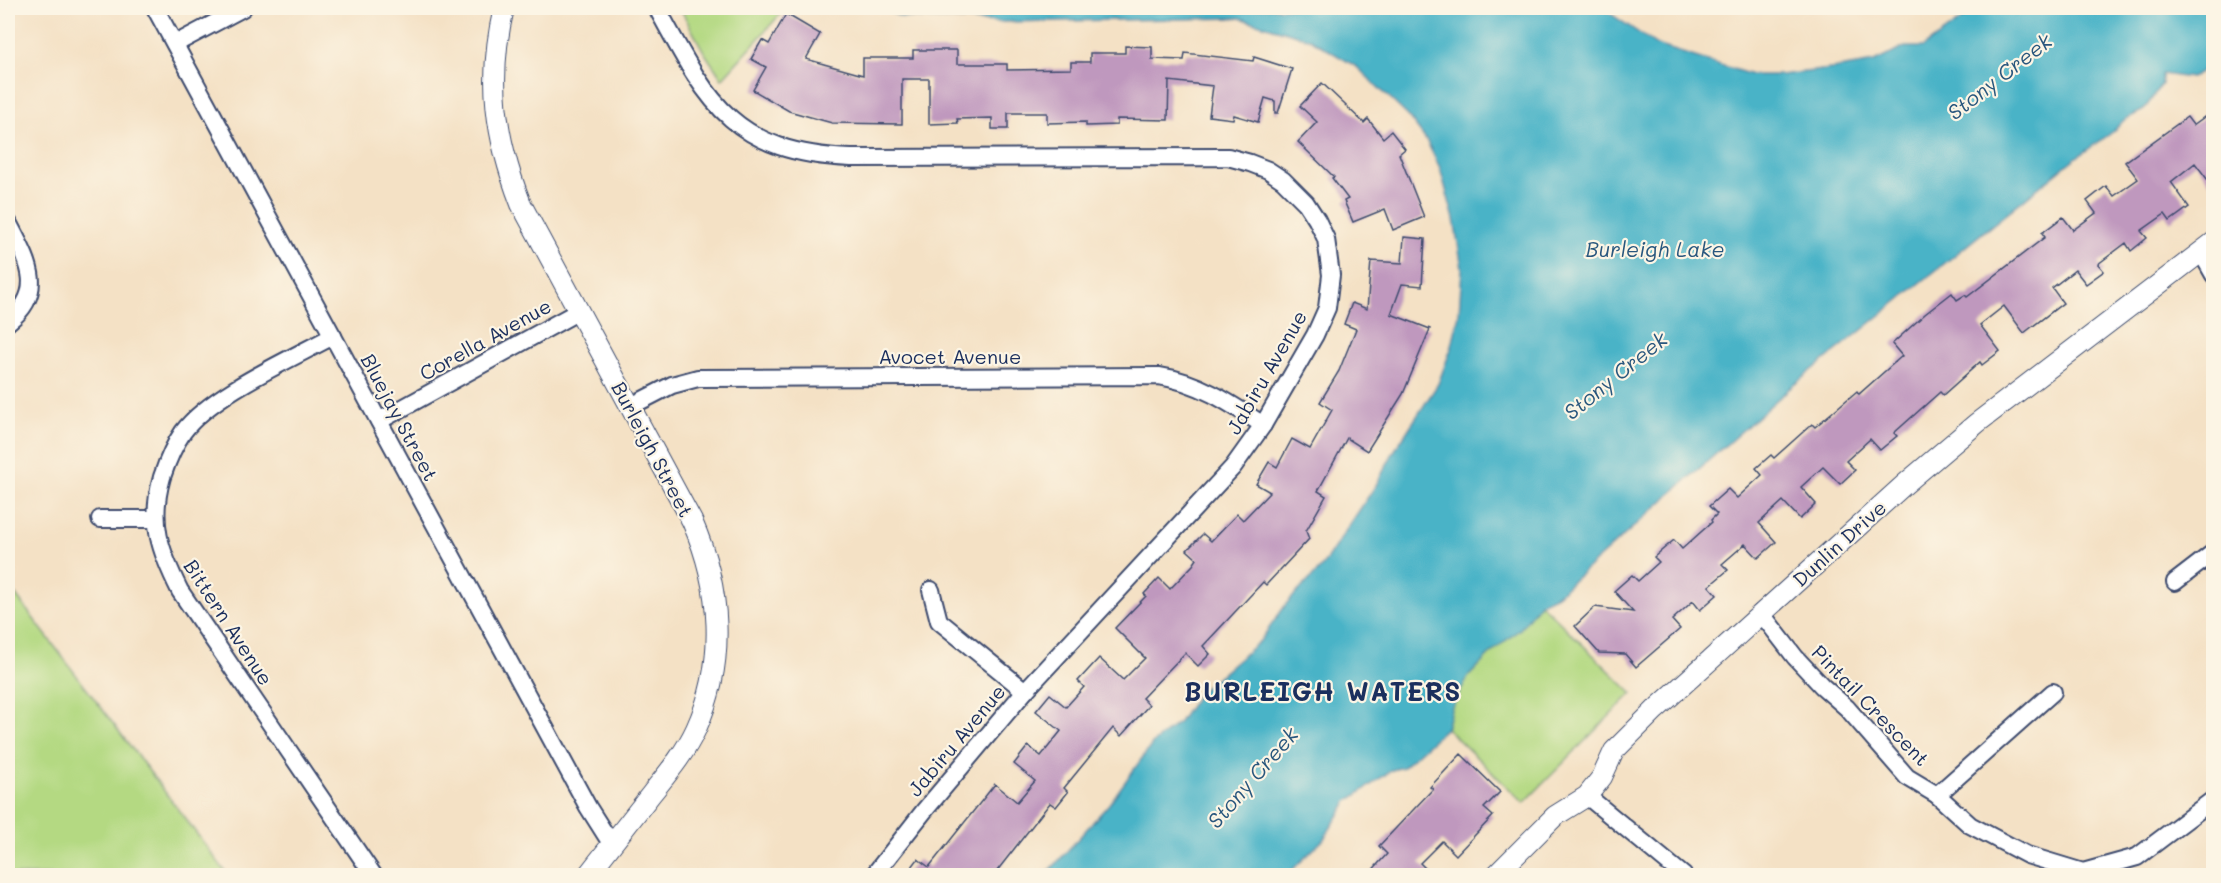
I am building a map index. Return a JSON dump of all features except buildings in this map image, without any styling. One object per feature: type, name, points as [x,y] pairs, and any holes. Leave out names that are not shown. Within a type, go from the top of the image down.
[{"type":"street","name":"Bluejay Street","points":[[155,8],[588,807],[612,845]]},
{"type":"street","points":[[175,44],[243,8]]},
{"type":"street","name":"Burleigh Street","points":[[504,8],[496,58],[495,98],[503,153],[521,204],[681,498],[700,540],[712,581],[718,623],[716,657],[709,689],[696,729],[680,756],[587,876]]},
{"type":"street","name":"Jabiru Avenue","points":[[657,8],[698,82],[717,106],[740,126],[766,142],[788,150],[819,157],[850,158],[1218,157],[1250,163],[1284,180],[1306,203],[1317,219],[1326,239],[1331,275],[1330,295],[1315,335],[1263,425],[1233,467],[1025,691],[924,811],[873,876]]},
{"type":"street","points":[[8,222],[30,267],[31,290],[24,303],[8,322]]},
{"type":"street","points":[[2207,247],[2214,275]]},
{"type":"street","name":"Dunlin Drive","points":[[1495,876],[1555,816],[1587,796],[1602,777],[1614,751],[1694,673],[1761,613],[1977,423],[2207,247]]},
{"type":"street","name":"Corella Avenue","points":[[379,421],[579,311]]},
{"type":"street","name":"Bittern Avenue","points":[[333,336],[231,391],[200,415],[184,431],[167,464],[160,487],[155,519],[159,542],[180,591],[374,876]]},
{"type":"street","name":"Avocet Avenue","points":[[631,406],[672,384],[698,378],[1159,376],[1189,382],[1209,391],[1263,425]]},
{"type":"street","points":[[100,519],[155,519]]},
{"type":"street","points":[[2175,582],[2214,552]]},
{"type":"street","points":[[931,590],[939,621],[1025,691]]},
{"type":"street","name":"Pintail Crescent","points":[[1761,613],[1796,657],[1846,708],[1907,777],[1937,795],[1970,825],[2027,855],[2083,872],[2137,857],[2214,799]]},
{"type":"street","points":[[1937,795],[2053,692]]},
{"type":"street","points":[[1587,796],[1684,876]]},
{"type":"green space","points":[[680,8],[786,8],[722,79]]},
{"type":"green space","points":[[8,585],[228,875],[8,875]]},
{"type":"green space","points":[[1540,603],[1632,693],[1524,803],[1446,728],[1452,706],[1468,677],[1493,651],[1521,628]]},
{"type":"water","name":"Burleigh Lake","points":[[878,8],[1602,8],[1657,45],[1752,75],[1780,75],[1874,62],[1905,47],[1923,47],[1978,8],[2213,8],[2214,63],[2191,78],[2162,74],[2162,84],[2144,110],[2124,120],[2110,134],[2074,159],[1790,388],[1557,595],[1540,603],[1521,628],[1493,651],[1468,677],[1452,706],[1446,728],[1403,767],[1392,770],[1347,802],[1323,840],[1287,875],[1045,876],[1109,804],[1153,743],[1179,722],[1199,693],[1260,641],[1287,603],[1321,568],[1376,485],[1393,453],[1438,384],[1452,346],[1459,314],[1462,268],[1454,219],[1440,168],[1426,140],[1408,116],[1357,67],[1310,39],[1240,18],[1001,22],[902,17]]},
{"type":"district","name":"BURLEIGH WATERS","points":[[1323,691]]},
{"type":"water label","name":"Stony Creek","points":[[1999,76]]},
{"type":"water label","name":"Stony Creek","points":[[1615,375]]},
{"type":"water label","name":"Stony Creek","points":[[1252,777]]}]
